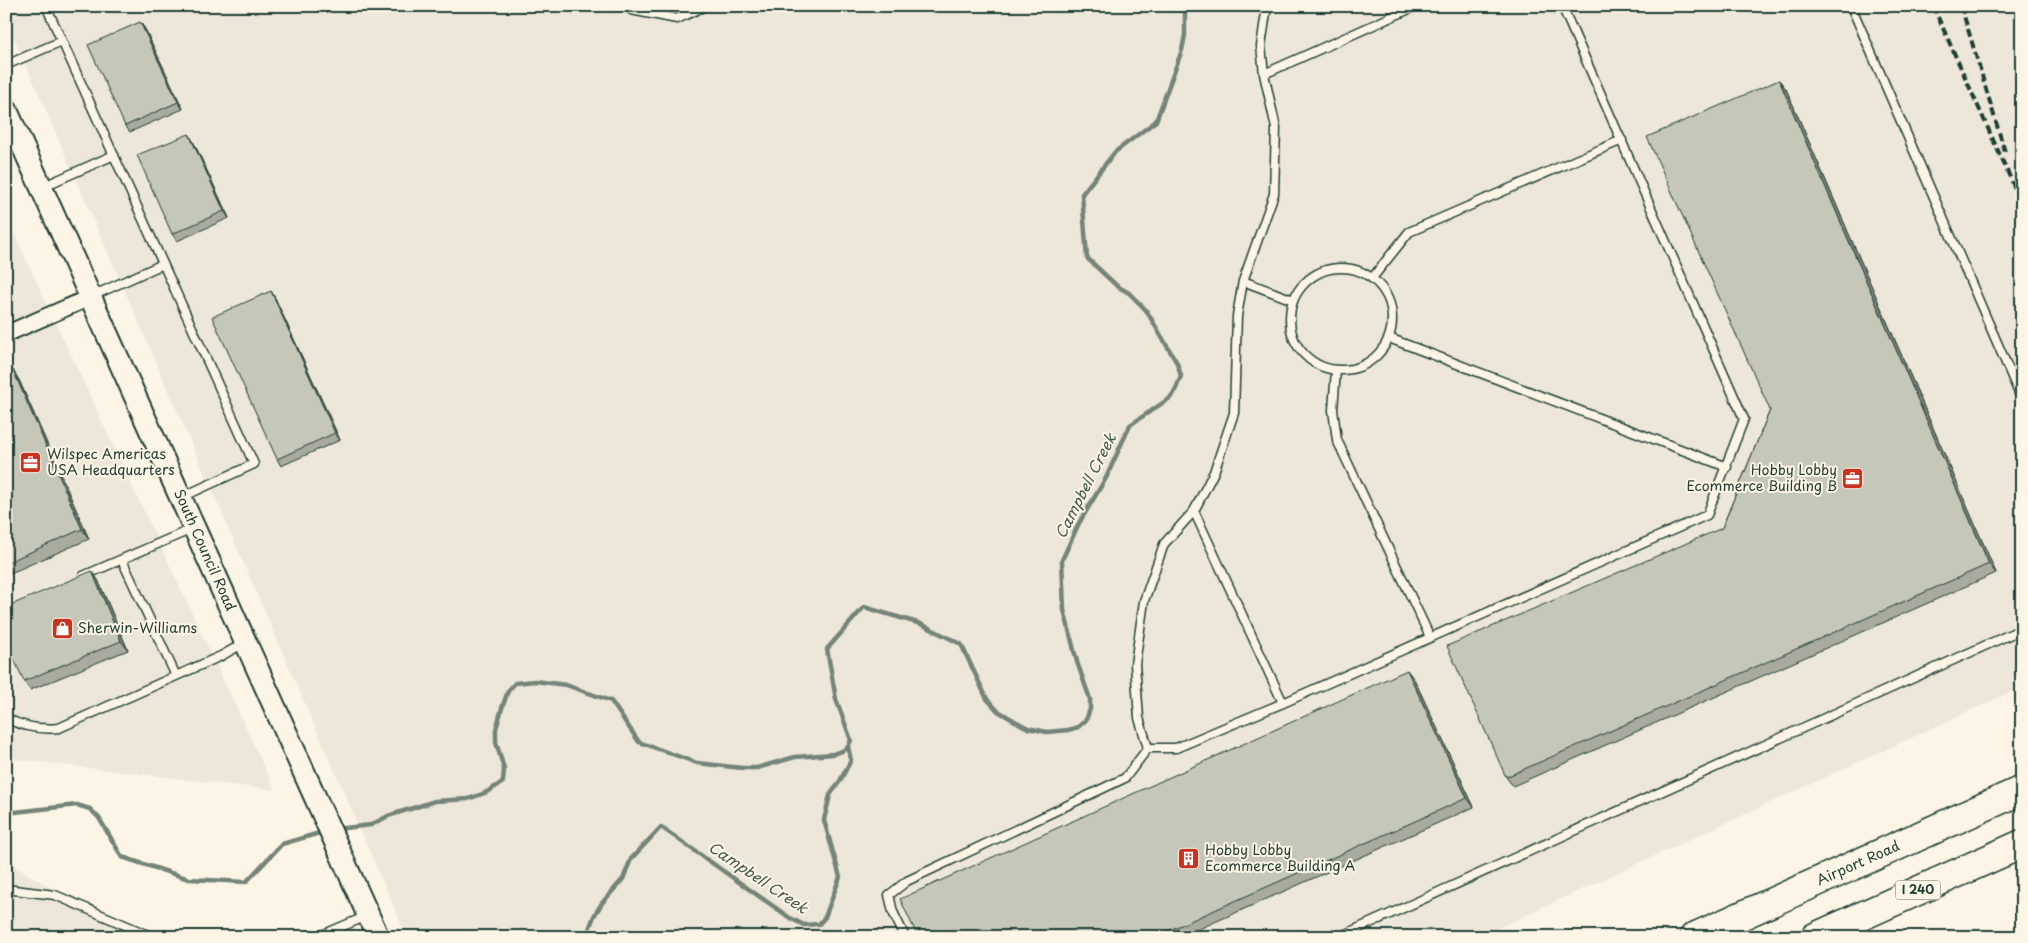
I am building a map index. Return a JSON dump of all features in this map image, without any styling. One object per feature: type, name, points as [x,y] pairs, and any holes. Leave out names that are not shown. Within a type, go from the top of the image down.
[{"type":"highway","name":"Airport Road","points":[[1694,937],[2022,790]]},
{"type":"highway","name":"I 240","points":[[1815,937],[2022,844]]},
{"type":"main road","name":"South Council Road","points":[[6,109],[378,937]]},
{"type":"street","points":[[6,334],[90,297]]},
{"type":"lane","points":[[46,6],[254,464],[181,497]]},
{"type":"lane","points":[[628,6],[631,10],[677,19],[705,6]]},
{"type":"lane","points":[[1148,748],[1139,718],[1135,664],[1144,601],[1164,544],[1194,512],[1214,472],[1234,413],[1237,316],[1243,281],[1274,194],[1276,128],[1264,74],[1261,46],[1267,6]]},
{"type":"lane","points":[[1264,74],[1416,6]]},
{"type":"lane","points":[[1148,748],[1176,748],[1283,703],[1707,515],[1727,467],[1744,418],[1562,6]]},
{"type":"lane","points":[[1851,6],[2022,400]]},
{"type":"lane","points":[[6,65],[62,41]]},
{"type":"lane","points":[[1373,277],[1409,232],[1622,140]]},
{"type":"lane","points":[[41,187],[114,155]]},
{"type":"lane","points":[[90,297],[163,264]]},
{"type":"lane","points":[[1346,268],[1373,277],[1385,294],[1391,308],[1392,323],[1389,338],[1382,349],[1368,362],[1349,370],[1322,368],[1310,361],[1297,346],[1290,326],[1293,300],[1302,286],[1314,275],[1330,269],[1346,268]]},
{"type":"lane","points":[[1243,281],[1293,300]]},
{"type":"lane","points":[[1389,338],[1727,467]]},
{"type":"lane","points":[[1336,370],[1333,410],[1338,440],[1430,637]]},
{"type":"lane","points":[[1194,512],[1283,703]]},
{"type":"lane","points":[[73,580],[195,528]]},
{"type":"lane","points":[[122,560],[176,676]]},
{"type":"lane","points":[[1339,937],[2022,629]]},
{"type":"lane","points":[[6,718],[15,723],[41,730],[59,728],[221,656],[246,642]]},
{"type":"lane","points":[[905,937],[893,912],[889,895],[907,881],[1125,778],[1148,748]]},
{"type":"lane","points":[[6,889],[55,895],[153,937]]},
{"type":"lane","points":[[317,937],[369,915]]},
{"type":"shaded area","points":[[6,6],[2022,6],[2022,687],[1478,937],[407,937],[6,19]]},
{"type":"shaded area","points":[[6,217],[275,790],[6,758]]},
{"type":"shaded area","points":[[6,861],[133,937],[6,937]]},
{"type":"building","points":[[140,22],[178,102],[125,126],[88,45]]},
{"type":"building","name":"Hobby Lobby Ecommerce Building B","points":[[1779,80],[1989,564],[1506,777],[1447,646],[1722,528],[1770,410],[1647,137]]},
{"type":"building","points":[[189,134],[224,211],[172,234],[137,155]]},
{"type":"building","points":[[271,291],[335,433],[277,459],[212,317]]},
{"type":"building","name":"Wilspec Americas USA Headquarters","points":[[13,370],[82,529],[6,563],[6,373]]},
{"type":"building","name":"Sherwin-Williams","points":[[92,571],[121,641],[24,681],[6,642],[6,607]]},
{"type":"building","name":"Hobby Lobby Ecommerce Building A","points":[[1407,670],[1467,798],[1154,937],[918,937],[900,899]]},
{"type":"waterway","name":"Campbell Creek","points":[[586,937],[594,916],[602,903],[623,879],[631,859],[661,827],[790,918],[804,925],[819,924],[825,917],[840,877],[824,820],[830,795],[851,760],[848,747],[851,740],[836,699],[827,649],[864,607],[921,624],[961,644],[987,699],[998,711],[1028,728],[1047,732],[1068,730],[1078,727],[1086,720],[1090,709],[1090,699],[1077,662],[1064,610],[1062,560],[1079,523],[1106,478],[1130,425],[1170,398],[1181,376],[1177,363],[1146,310],[1129,293],[1117,286],[1087,258],[1082,194],[1115,152],[1156,121],[1182,50],[1185,35],[1185,6]]},
{"type":"waterway","points":[[336,829],[371,825],[388,816],[435,801],[468,799],[485,793],[503,782],[504,769],[496,742],[496,729],[508,691],[515,683],[535,681],[566,685],[611,701],[639,742],[697,763],[757,768],[795,757],[833,754],[848,747]]},
{"type":"waterway","points":[[6,813],[77,805],[90,809],[99,818],[122,857],[189,879],[246,882],[282,844],[323,832]]},
{"type":"railway","points":[[1933,6],[2022,204]]},
{"type":"railway","points":[[1961,6],[2005,152]]},
{"type":"place","name":"Wilspec Americas USA Headquarters","points":[[31,462]]},
{"type":"place","name":"Hobby Lobby Ecommerce Building B","points":[[1853,478]]},
{"type":"place","name":"Sherwin-Williams","points":[[62,628]]},
{"type":"place","name":"Hobby Lobby Ecommerce Building A","points":[[1189,858]]}]
